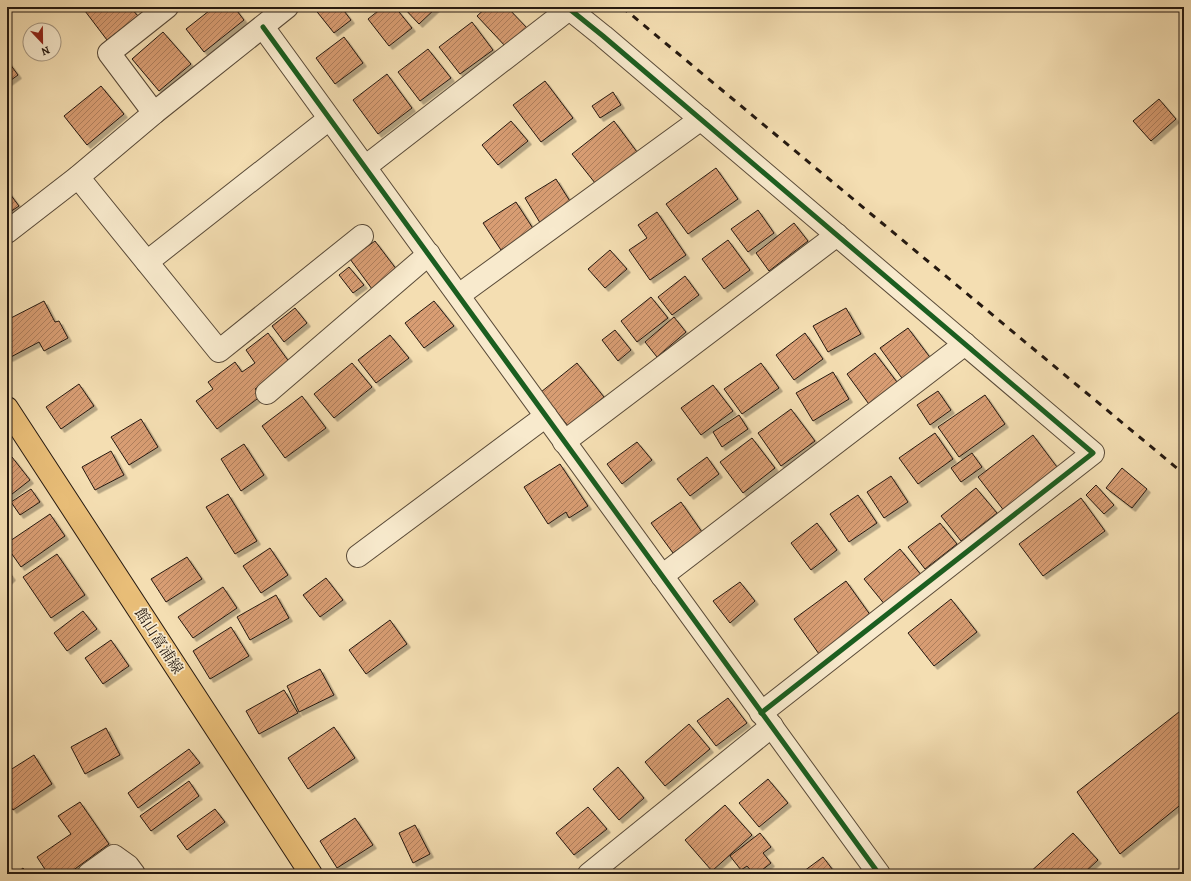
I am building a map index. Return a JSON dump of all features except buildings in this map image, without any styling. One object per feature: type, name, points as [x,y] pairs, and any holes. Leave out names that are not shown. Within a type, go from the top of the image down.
[{"type":"main road","name":"館山富浦線","points":[[7,408],[311,874]]},
{"type":"street","points":[[154,113],[109,53],[167,7]]},
{"type":"street","points":[[7,232],[78,177],[154,113],[287,7]]},
{"type":"street","points":[[365,167],[568,8],[701,119],[1093,453],[766,720],[589,874]]},
{"type":"street","points":[[262,27],[459,295],[564,442],[879,874]]},
{"type":"street","points":[[147,262],[329,119]]},
{"type":"street","points":[[459,295],[701,119]]},
{"type":"street","points":[[78,177],[219,351],[362,236]]},
{"type":"street","points":[[564,442],[837,235]]},
{"type":"street","points":[[267,393],[429,254]]},
{"type":"street","points":[[662,576],[965,344]]},
{"type":"street","points":[[358,556],[546,416]]},
{"type":"street","points":[[89,874],[114,856],[128,866],[134,874]]},
{"type":"railway","points":[[622,7],[1184,474]]},
{"type":"cycle path","points":[[567,7],[1093,453],[761,713]]},
{"type":"cycle path","points":[[263,27],[879,874]]}]
